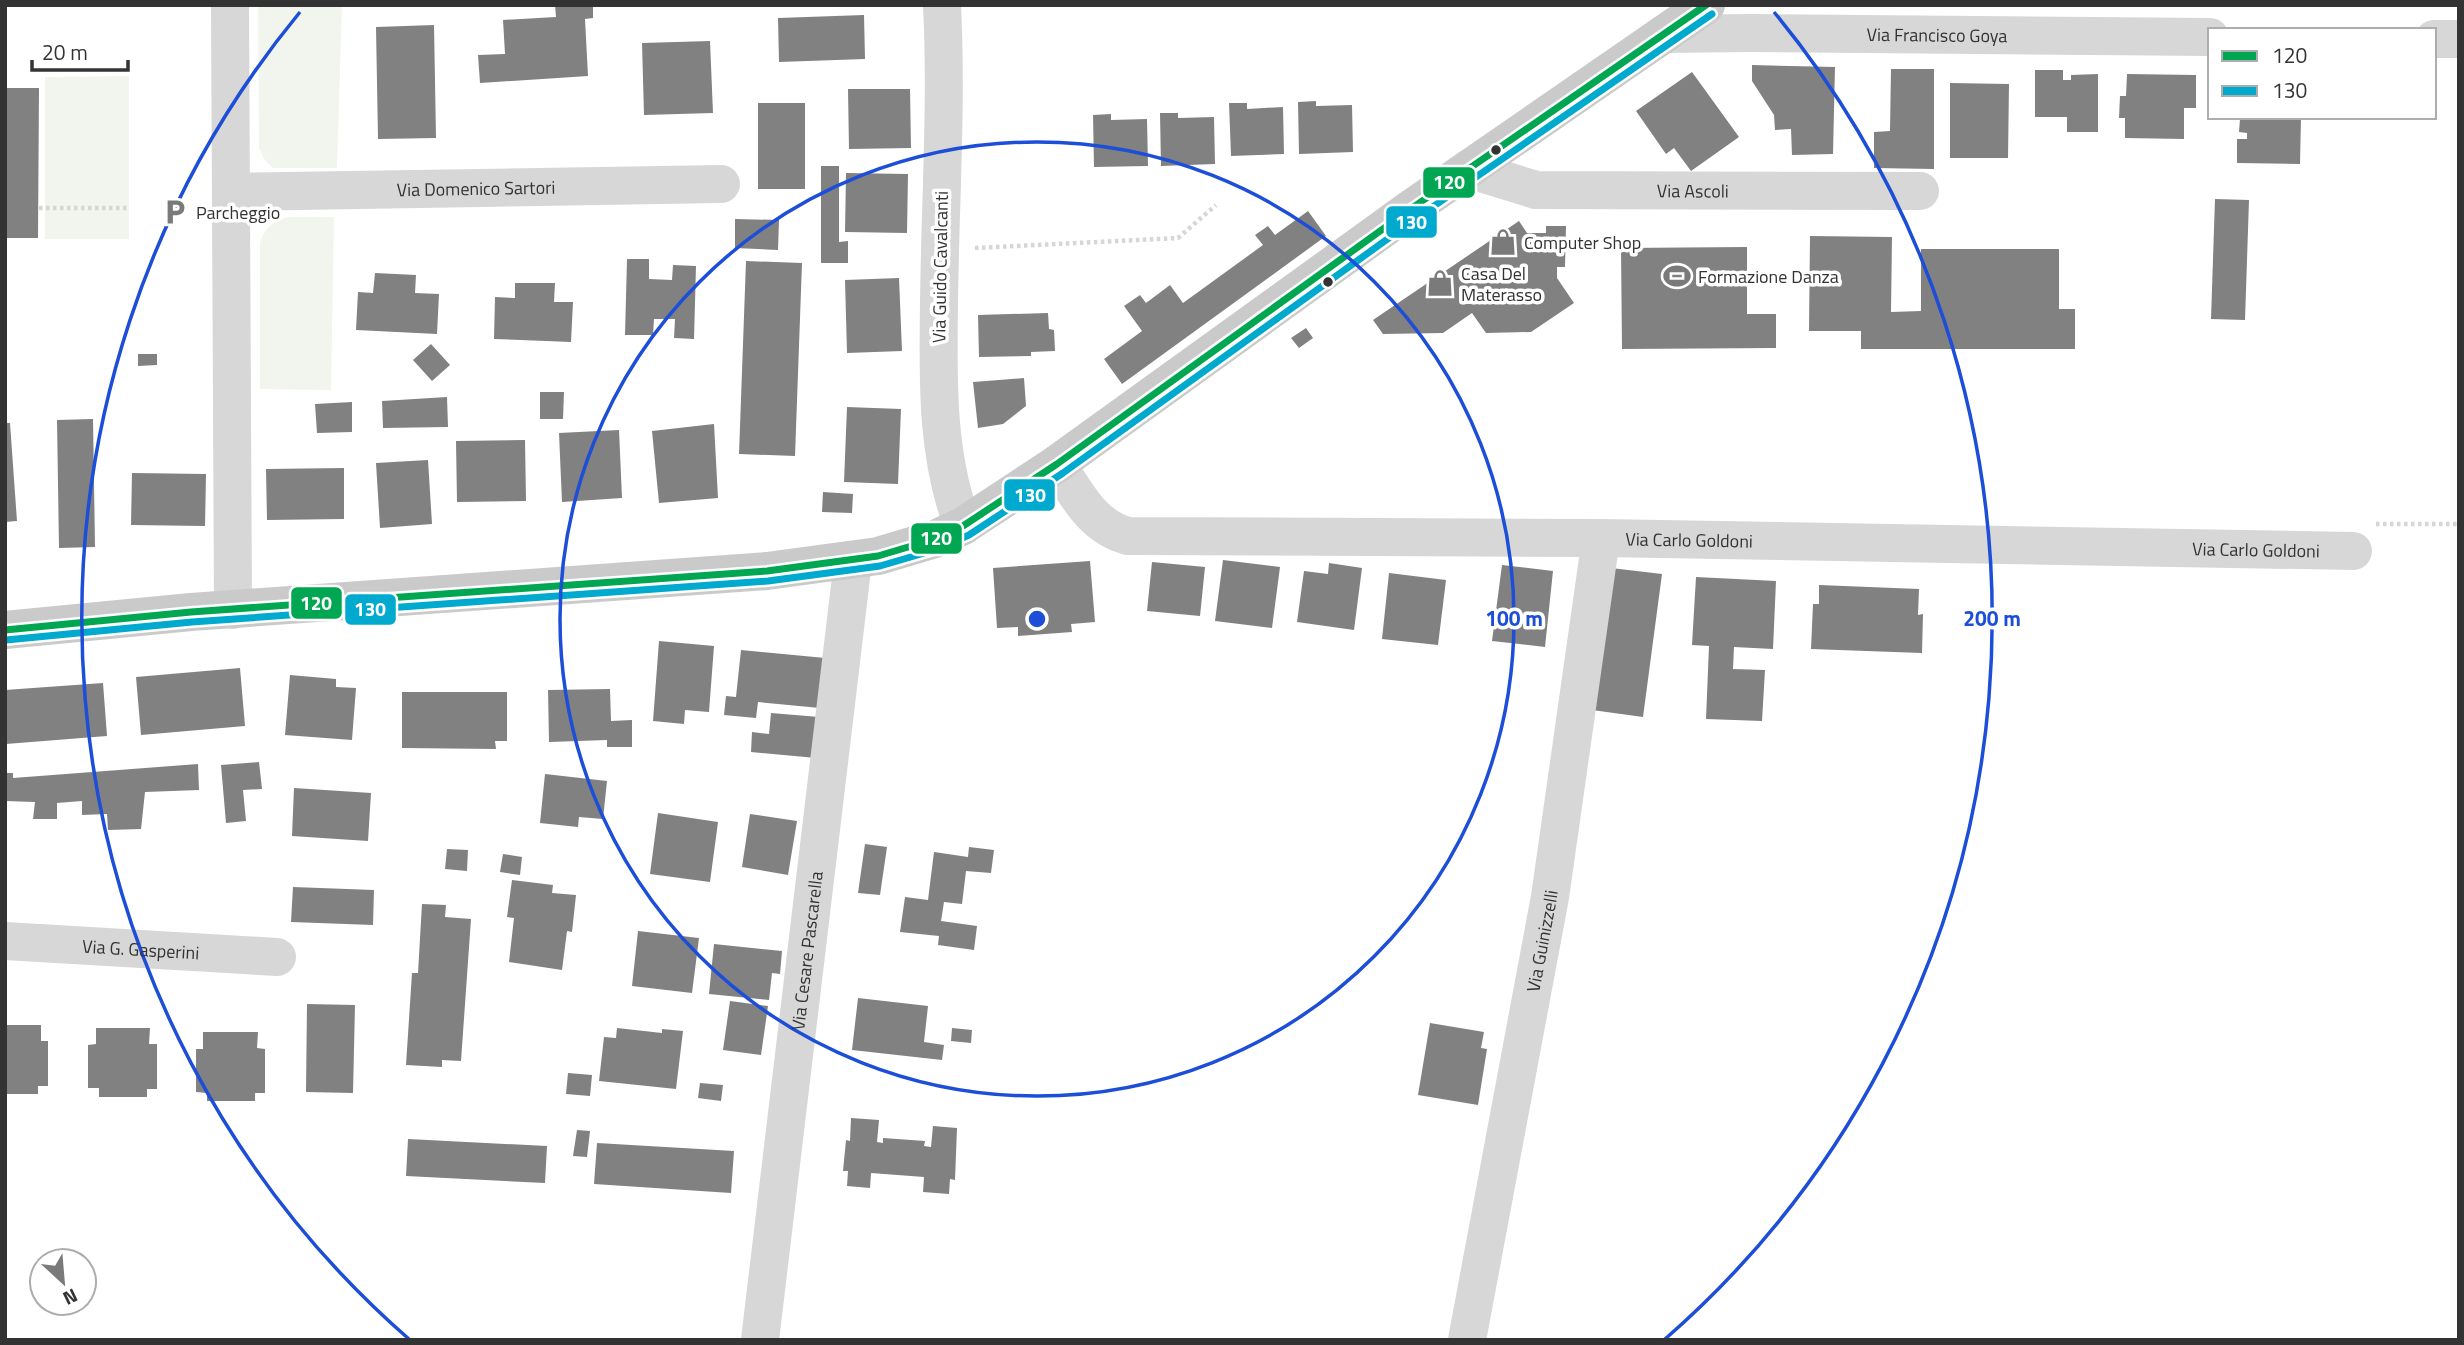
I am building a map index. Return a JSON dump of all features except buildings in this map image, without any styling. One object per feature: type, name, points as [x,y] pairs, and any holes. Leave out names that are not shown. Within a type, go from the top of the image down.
[{"type":"main road","points":[[5,630],[233,610],[767,571],[853,561],[905,549],[962,526],[1056,464],[1468,169],[1706,5]]},
{"type":"street","points":[[230,5],[233,610]]},
{"type":"street","name":"Via Guido Cavalcanti","points":[[942,5],[944,123],[938,371],[943,450],[951,494],[962,526]]},
{"type":"street","name":"Via Francisco Goya","points":[[1664,34],[2208,37]]},
{"type":"street","points":[[2436,39],[2459,39]]},
{"type":"street","name":"Via Ascoli","points":[[1468,169],[1536,190],[1920,191]]},
{"type":"street","name":"Via Domenico Sartori","points":[[231,191],[721,184]]},
{"type":"street","name":"Via Carlo Goldoni","points":[[1056,464],[1095,519],[1107,529],[1128,536],[1601,538],[2353,551]]},
{"type":"street","name":"Via Guinizzelli","points":[[1467,1340],[1550,897],[1601,538]]},
{"type":"street","name":"Via Cesare Pascarella","points":[[760,1340],[853,561]]},
{"type":"street","name":"Via G. Gasperini","points":[[5,941],[277,957]]},
{"type":"path","points":[[939,250],[1178,238],[1216,205]]},
{"type":"path","points":[[38,208],[129,208]]},
{"type":"shaded area","points":[[258,5],[342,5],[337,168],[273,168],[264,159],[259,148]]},
{"type":"shaded area","points":[[129,76],[129,239],[45,239],[45,77]]},
{"type":"shaded area","points":[[288,217],[334,217],[331,390],[260,389],[260,243],[270,226]]},
{"type":"transit line","name":"120","points":[[5,630],[191,612],[767,571],[878,556],[935,539],[963,526],[1057,464],[1412,208],[1706,5]]},
{"type":"transit line","name":"130","points":[[6,640],[192,622],[768,581],[880,566],[938,549],[969,535],[1063,473],[1418,217],[1712,14]]},
{"type":"place","name":"Parcheggio","points":[[175,212]]},
{"type":"place","name":"Computer Shop","points":[[1503,242]]},
{"type":"place","name":"Formazione Danza","points":[[1677,276]]},
{"type":"place","name":"Casa Del Materasso","points":[[1440,283]]}]
